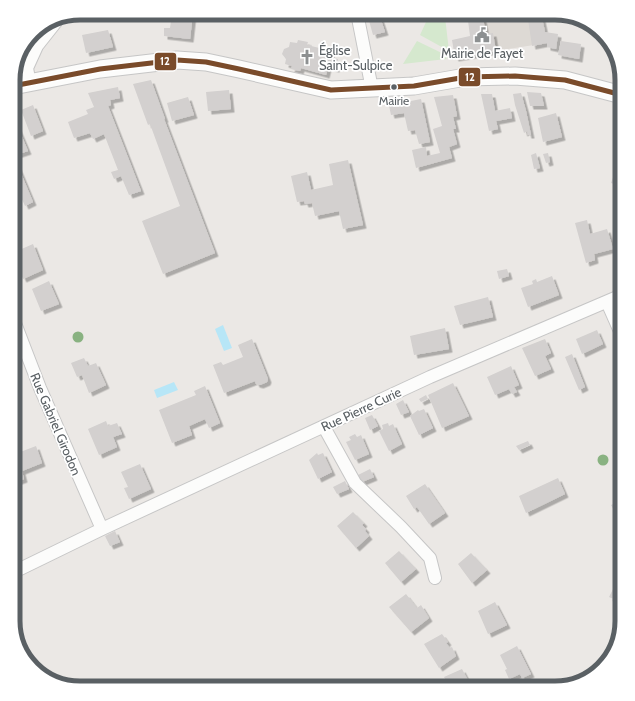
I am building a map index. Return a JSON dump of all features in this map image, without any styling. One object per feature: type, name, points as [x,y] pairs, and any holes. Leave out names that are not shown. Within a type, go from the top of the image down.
[{"type":"main road","points":[[20,85],[100,69],[177,60],[206,62],[233,67],[331,90],[414,86],[466,78],[515,76],[565,80],[615,93]]},
{"type":"street","points":[[358,20],[372,89]]},
{"type":"street","points":[[30,84],[27,68],[37,46],[52,27]]},
{"type":"street","name":"Rue Pierre Curie","points":[[20,569],[102,529],[430,377],[615,298]]},
{"type":"street","points":[[607,302],[615,320]]},
{"type":"street","name":"Rue Gabriel Girodon","points":[[20,336],[40,388],[102,529]]},
{"type":"street","points":[[324,427],[355,483],[401,527],[430,558],[435,578]]},
{"type":"shaded area","points":[[483,20],[542,20],[547,43],[496,51],[486,34]]},
{"type":"green space","points":[[434,20],[445,20],[449,51],[420,35],[426,22]]},
{"type":"green space","points":[[417,41],[448,56],[446,59],[403,64]]},
{"type":"water","points":[[223,325],[232,348],[224,351],[215,329]]},
{"type":"water","points":[[174,382],[178,390],[157,398],[154,390]]},
{"type":"building","points":[[192,20],[190,39],[164,36],[164,28],[170,28],[171,21]]},
{"type":"building","points":[[369,20],[381,20],[385,32],[373,35]]},
{"type":"building","name":"Mairie de Fayet","points":[[468,20],[483,20],[486,34],[493,33],[496,51],[455,58],[452,40],[470,36]]},
{"type":"building","points":[[528,20],[542,20],[545,32],[558,34],[556,49],[547,47],[547,43],[532,46]]},
{"type":"building","points":[[108,30],[113,47],[86,53],[82,35]]},
{"type":"building","name":"Église Saint-Sulpice","points":[[298,40],[308,42],[307,45],[332,51],[330,57],[338,59],[336,69],[328,67],[326,75],[301,68],[300,71],[291,69],[292,66],[285,64],[286,59],[282,54],[284,49],[289,47],[290,42],[297,43]]},
{"type":"building","points":[[561,41],[581,44],[579,59],[558,55]]},
{"type":"building","points":[[151,80],[164,119],[215,253],[163,274],[142,221],[180,206],[150,124],[148,125],[133,84]]},
{"type":"building","points":[[118,87],[120,98],[110,100],[111,105],[108,106],[141,191],[129,195],[121,176],[114,179],[111,172],[118,170],[104,134],[93,139],[90,133],[74,138],[68,122],[88,114],[86,110],[94,107],[88,93]]},
{"type":"building","points":[[229,90],[231,109],[208,111],[206,92]]},
{"type":"building","points":[[527,92],[541,93],[544,106],[530,106]]},
{"type":"building","points":[[521,93],[531,135],[528,135],[527,131],[524,133],[515,105],[513,94]]},
{"type":"building","points":[[481,94],[492,94],[495,111],[510,108],[512,118],[496,121],[498,129],[489,131]]},
{"type":"building","points":[[453,95],[457,116],[453,117],[456,129],[453,129],[457,144],[449,147],[452,158],[416,168],[412,150],[426,147],[427,156],[440,153],[433,129],[442,126],[434,97]]},
{"type":"building","points":[[188,97],[194,115],[172,121],[167,103]]},
{"type":"building","points":[[421,99],[430,142],[419,144],[415,130],[408,131],[404,113],[391,115],[388,101],[401,100],[401,103]]},
{"type":"building","points":[[33,105],[43,131],[31,136],[21,110]]},
{"type":"building","points":[[556,113],[562,137],[543,142],[538,118]]},
{"type":"building","points":[[20,132],[28,151],[20,154]]},
{"type":"building","points":[[536,153],[540,168],[534,169],[531,155]]},
{"type":"building","points":[[548,153],[550,162],[546,163],[543,154]]},
{"type":"building","points":[[348,160],[363,225],[343,229],[339,211],[315,216],[312,203],[305,204],[304,201],[297,202],[291,176],[307,172],[311,190],[333,185],[329,164]]},
{"type":"building","points":[[20,171],[33,202],[25,206],[20,195]]},
{"type":"building","points":[[615,171],[615,184],[611,183]]},
{"type":"building","points":[[587,220],[590,234],[607,229],[613,249],[594,254],[595,260],[586,263],[575,223]]},
{"type":"building","points":[[33,244],[43,270],[23,279],[20,272],[20,267],[22,266],[20,260],[20,250]]},
{"type":"building","points":[[507,269],[509,276],[499,279],[497,271]]},
{"type":"building","points":[[552,276],[559,295],[528,307],[521,288],[533,284],[532,281],[536,279],[537,282]]},
{"type":"building","points":[[49,281],[59,304],[41,311],[32,289]]},
{"type":"building","points":[[488,297],[493,317],[460,325],[454,306]]},
{"type":"building","points":[[445,328],[449,349],[414,355],[410,336]]},
{"type":"building","points":[[597,330],[603,344],[582,354],[576,339]]},
{"type":"building","points":[[252,339],[268,379],[267,382],[260,385],[256,384],[255,381],[224,393],[213,365],[221,362],[223,365],[243,357],[238,345]]},
{"type":"building","points":[[545,339],[551,353],[545,356],[551,369],[535,376],[522,348]]},
{"type":"building","points":[[572,354],[585,387],[579,390],[565,357]]},
{"type":"building","points":[[84,358],[88,366],[96,363],[106,385],[89,393],[82,375],[77,377],[71,363]]},
{"type":"building","points":[[511,366],[519,385],[514,387],[517,392],[512,394],[509,389],[495,395],[487,377]]},
{"type":"building","points":[[453,383],[469,416],[442,428],[428,395]]},
{"type":"building","points":[[205,386],[220,423],[209,428],[205,419],[189,426],[192,435],[172,443],[159,410],[196,395],[194,391]]},
{"type":"building","points":[[426,395],[428,399],[421,402],[419,399]]},
{"type":"building","points":[[403,400],[409,412],[401,415],[396,404]]},
{"type":"building","points":[[424,409],[433,428],[419,435],[410,416],[418,410]]},
{"type":"building","points":[[372,415],[378,426],[370,430],[365,418]]},
{"type":"building","points":[[106,421],[108,426],[117,423],[122,434],[113,437],[117,447],[99,455],[88,429]]},
{"type":"building","points":[[388,423],[389,426],[393,424],[402,444],[389,451],[379,431],[383,429],[382,425]]},
{"type":"building","points":[[355,434],[357,437],[361,435],[369,454],[355,460],[346,442],[351,440],[349,437]]},
{"type":"building","points":[[528,441],[530,445],[519,450],[516,446]]},
{"type":"building","points":[[36,446],[42,463],[22,471],[24,479],[20,480],[20,452]]},
{"type":"building","points":[[317,453],[318,455],[323,453],[332,472],[318,479],[309,460]]},
{"type":"building","points":[[140,464],[151,489],[129,499],[124,488],[128,487],[121,472]]},
{"type":"building","points":[[370,469],[374,477],[362,482],[358,475]]},
{"type":"building","points":[[558,478],[565,494],[526,513],[519,496]]},
{"type":"building","points":[[345,481],[349,489],[337,494],[333,487]]},
{"type":"building","points":[[425,484],[445,513],[429,524],[417,507],[414,509],[406,496]]},
{"type":"building","points":[[615,503],[615,512],[611,505]]},
{"type":"building","points":[[353,512],[364,523],[362,525],[366,529],[365,531],[369,536],[356,548],[337,526]]},
{"type":"building","points":[[115,531],[120,542],[110,546],[105,536]]},
{"type":"building","points":[[399,551],[416,569],[401,582],[385,563]]},
{"type":"building","points":[[471,553],[487,570],[472,583],[458,564]]},
{"type":"building","points":[[615,585],[615,600],[609,597]]},
{"type":"building","points":[[406,594],[417,608],[421,605],[429,618],[411,632],[389,607]]},
{"type":"building","points":[[495,602],[507,625],[488,634],[478,611]]},
{"type":"building","points":[[442,634],[448,642],[446,643],[450,648],[452,647],[456,656],[439,668],[424,644]]},
{"type":"building","points":[[517,646],[531,674],[522,678],[520,674],[509,679],[505,670],[507,669],[500,655]]},
{"type":"building","points":[[462,669],[468,681],[446,681],[444,677]]},
{"type":"transit line","name":"12","points":[[20,85],[100,69],[177,60],[206,62],[331,90],[414,86],[466,77],[515,76],[565,80],[615,93]]},
{"type":"place","name":"Mairie de Fayet","points":[[482,35]]},
{"type":"place","name":"Église Saint-Sulpice","points":[[307,57]]},
{"type":"place","name":"Mairie","points":[[394,87]]}]
